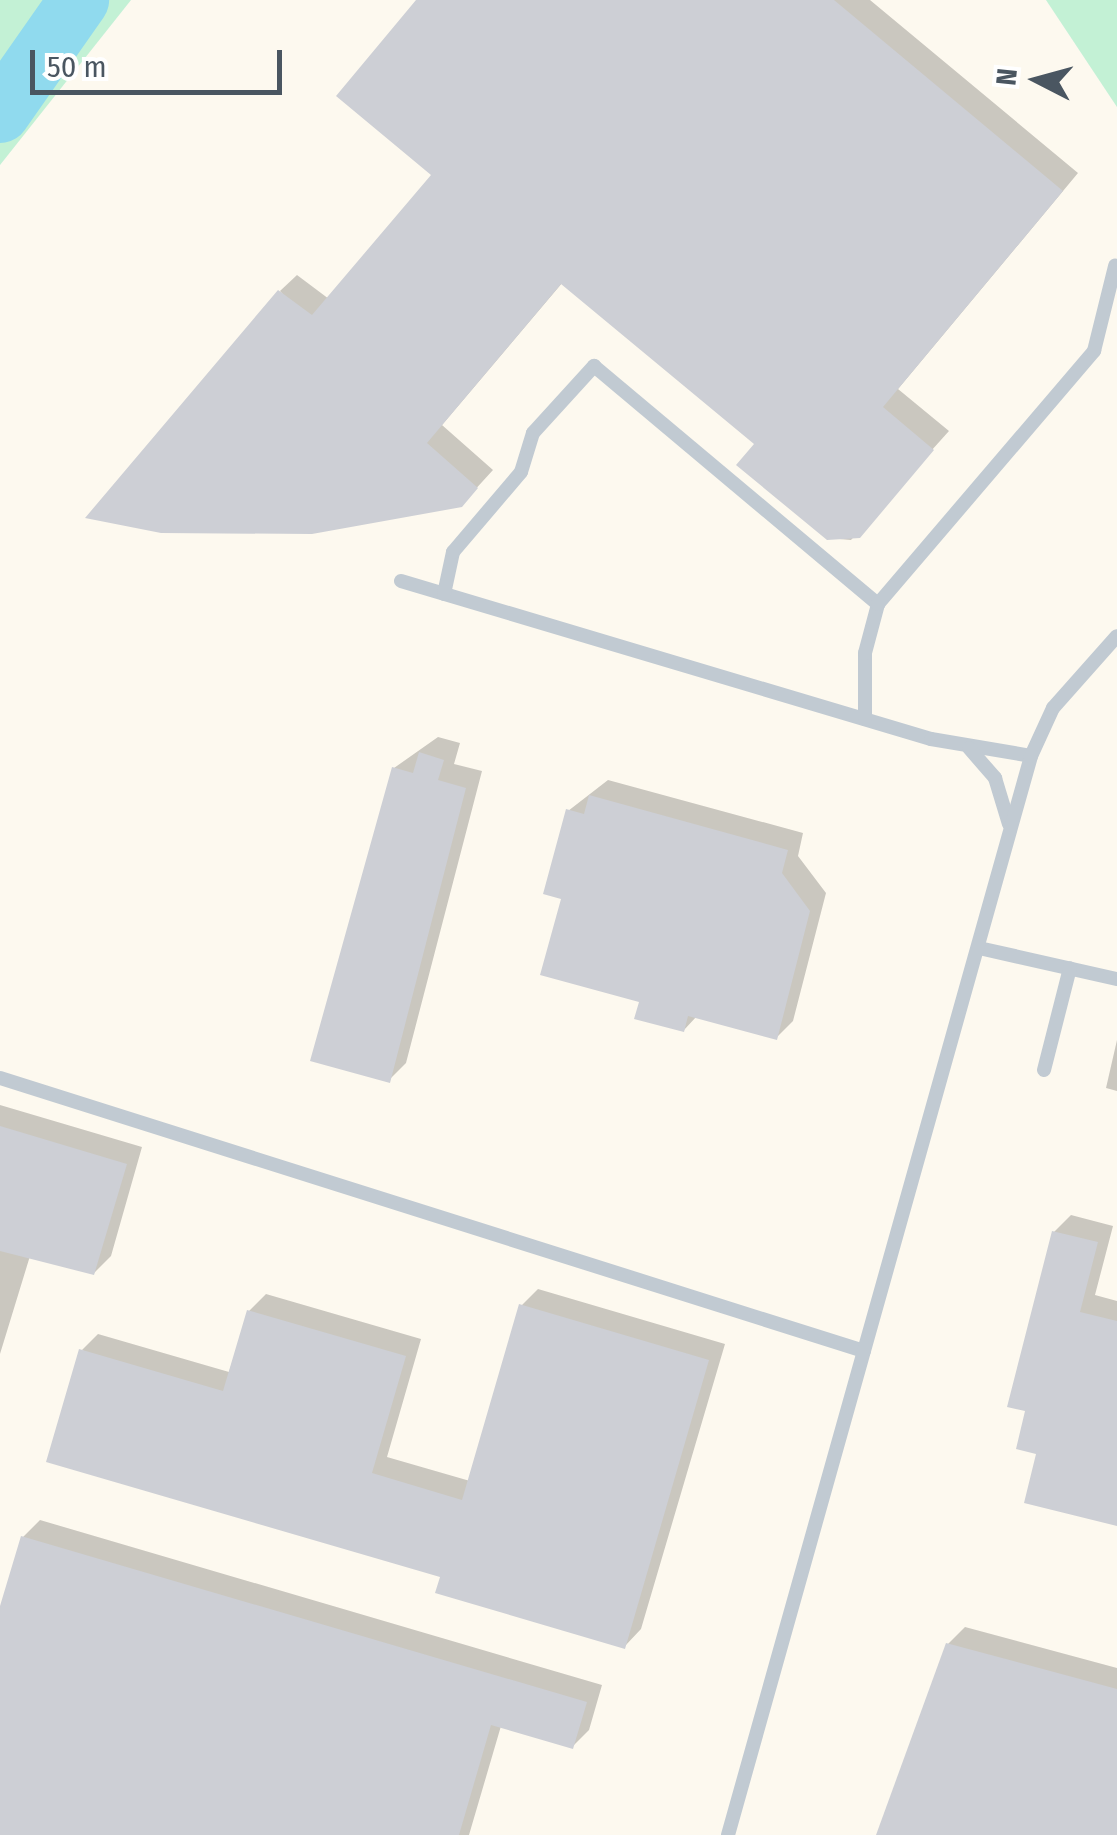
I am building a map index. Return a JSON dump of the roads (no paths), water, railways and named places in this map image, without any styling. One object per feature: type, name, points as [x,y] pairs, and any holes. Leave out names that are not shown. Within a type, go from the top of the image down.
[{"type":"lane","points":[[865,719],[878,604],[1094,351],[1115,266]]},
{"type":"lane","points":[[444,594],[453,552],[521,472],[532,433],[594,366],[878,604]]},
{"type":"lane","points":[[401,581],[969,748],[1032,756]]},
{"type":"lane","points":[[728,1835],[1032,756],[1054,708],[1117,636]]},
{"type":"lane","points":[[969,748],[1008,804],[1010,840]]},
{"type":"lane","points":[[979,948],[1117,978]]},
{"type":"lane","points":[[1044,1070],[1070,968]]},
{"type":"lane","points":[[0,1078],[864,1351]]},
{"type":"waterway","points":[[0,113],[79,0]]}]
